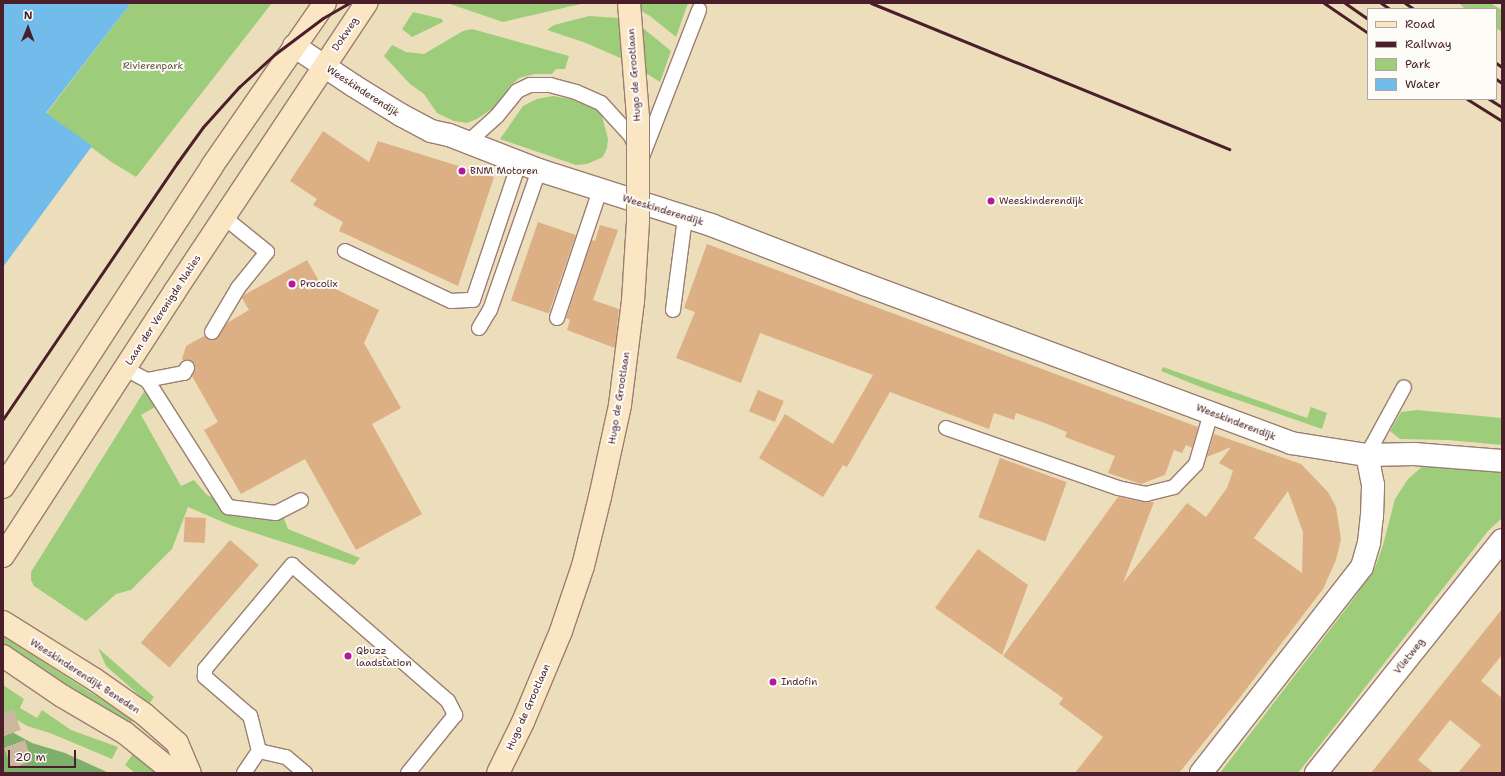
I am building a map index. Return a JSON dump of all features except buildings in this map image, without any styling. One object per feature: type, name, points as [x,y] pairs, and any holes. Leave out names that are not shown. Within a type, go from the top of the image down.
[{"type":"main road","points":[[3,487],[212,166],[325,3]]},
{"type":"main road","name":"Dokweg","points":[[324,66],[366,3]]},
{"type":"main road","name":"Hugo de Grootlaan","points":[[498,773],[524,722],[561,631],[583,566],[620,405],[634,301],[638,221],[638,117],[629,3]]},
{"type":"main road","name":"Laan der Verenigde Naties","points":[[3,556],[124,368],[324,66]]},
{"type":"main road","name":"Weeskinderendijk Beneden","points":[[3,622],[94,679],[144,714],[177,744],[190,773]]},
{"type":"main road","points":[[3,656],[62,696],[125,733],[167,767],[178,773]]},
{"type":"street","name":"Weeskinderendijk","points":[[294,46],[401,115],[431,131],[449,135],[539,170],[711,225],[871,287],[1291,443],[1367,455],[1414,454],[1502,461]]},
{"type":"street","points":[[1201,773],[1362,568],[1369,543],[1372,516],[1373,485],[1367,455]]},
{"type":"street","name":"Vlietweg","points":[[1316,773],[1502,540]]},
{"type":"lane","points":[[625,198],[699,10]]},
{"type":"lane","points":[[467,143],[497,116],[517,91],[530,85],[550,85],[576,92],[600,103],[631,136],[641,160]]},
{"type":"lane","points":[[345,251],[451,301],[473,300],[519,163]]},
{"type":"lane","points":[[479,328],[490,310],[539,170]]},
{"type":"lane","points":[[557,318],[600,190]]},
{"type":"lane","points":[[212,332],[238,288],[267,252],[224,217]]},
{"type":"lane","points":[[673,310],[685,217]]},
{"type":"lane","points":[[124,368],[147,380],[228,507],[276,512],[301,500]]},
{"type":"lane","points":[[147,380],[184,373],[187,368]]},
{"type":"lane","points":[[1367,455],[1404,387]]},
{"type":"lane","points":[[946,428],[1118,488],[1146,494],[1174,487],[1196,464],[1212,413]]},
{"type":"lane","points":[[244,773],[259,751],[250,716],[205,677],[205,669],[292,565],[448,701],[455,715],[408,773]]},
{"type":"lane","points":[[259,751],[286,757],[305,773]]},
{"type":"green space","name":"Rivierenpark","points":[[131,3],[272,3],[136,177],[110,161],[46,114]]},
{"type":"green space","points":[[447,3],[585,3],[503,22]]},
{"type":"green space","points":[[627,3],[688,3],[676,37],[650,16]]},
{"type":"green space","points":[[1459,3],[1490,3],[1502,10],[1502,32],[1497,29],[1497,8],[1464,8]]},
{"type":"green space","points":[[413,12],[442,19],[443,22],[412,37],[402,29]]},
{"type":"green space","points":[[589,16],[619,18],[638,24],[671,51],[660,82],[625,60],[586,43],[547,30],[554,25]]},
{"type":"green space","points":[[472,29],[569,56],[565,69],[556,69],[552,74],[535,74],[519,78],[510,86],[496,106],[477,119],[467,123],[454,121],[437,113],[424,94],[410,84],[384,56],[392,45],[406,52],[424,54],[463,31]]},
{"type":"green space","points":[[553,96],[571,99],[595,109],[602,116],[608,139],[607,148],[603,157],[587,164],[576,165],[500,139],[523,106],[537,99]]},
{"type":"green space","points":[[1163,367],[1307,418],[1311,407],[1327,413],[1322,429],[1203,388],[1161,371]]},
{"type":"green space","points":[[145,390],[155,407],[141,415],[181,486],[194,480],[207,495],[264,519],[283,516],[288,529],[360,558],[354,565],[230,525],[188,507],[172,549],[131,590],[116,594],[86,621],[34,586],[31,580],[31,572]]},
{"type":"green space","points":[[1417,410],[1502,418],[1502,445],[1448,440],[1400,439],[1390,431],[1401,412]]},
{"type":"green space","points":[[1475,465],[1502,468],[1502,518],[1488,531],[1298,773],[1220,773],[1352,601],[1375,568],[1383,545],[1395,499],[1408,479],[1423,466]]},
{"type":"green space","points":[[3,636],[134,720],[126,726],[3,648]]},
{"type":"green space","points":[[98,648],[154,697],[149,704],[106,666]]},
{"type":"green space","points":[[3,685],[24,699],[20,708],[37,718],[42,710],[71,730],[118,747],[112,759],[50,733],[27,726],[3,711]]},
{"type":"green space","points":[[3,727],[32,743],[65,753],[107,772],[3,773]]},
{"type":"green space","points":[[135,751],[161,773],[135,773],[125,765]]},
{"type":"water","points":[[3,3],[131,3],[46,113],[92,146],[3,267]]},
{"type":"tunnel","points":[[3,713],[25,773]]},
{"type":"railway","points":[[3,419],[203,127],[239,87],[275,54],[323,18],[349,3]]},
{"type":"railway","points":[[871,3],[1229,149]]},
{"type":"railway","points":[[1324,3],[1367,32]]},
{"type":"railway","points":[[1345,3],[1367,18]]},
{"type":"railway","points":[[1381,3],[1388,8]]},
{"type":"railway","points":[[1405,3],[1412,8]]},
{"type":"railway","points":[[1497,64],[1502,67]]},
{"type":"railway","points":[[1497,80],[1502,83]]},
{"type":"railway","points":[[1469,100],[1502,121]]},
{"type":"railway","points":[[1491,100],[1502,107]]},
{"type":"place","name":"BNM Motoren","points":[[462,171]]},
{"type":"place","name":"Weeskinderendijk","points":[[991,201]]},
{"type":"place","name":"Procolix","points":[[292,284]]},
{"type":"place","name":"Qbuzz laadstation","points":[[348,656]]},
{"type":"place","name":"Indofin","points":[[773,682]]}]
